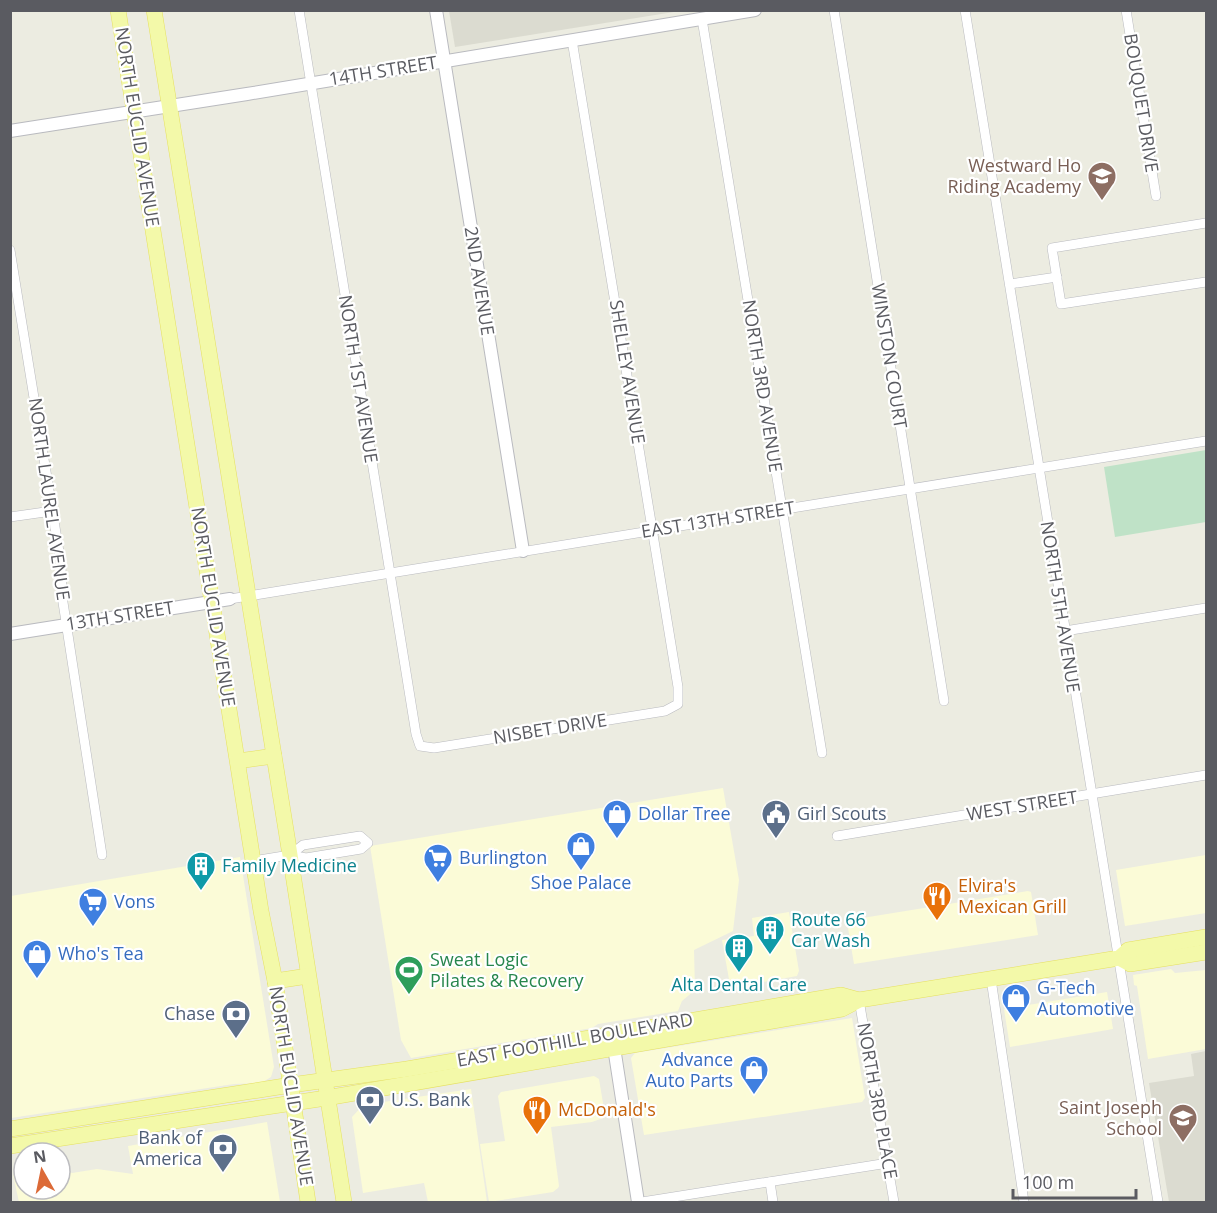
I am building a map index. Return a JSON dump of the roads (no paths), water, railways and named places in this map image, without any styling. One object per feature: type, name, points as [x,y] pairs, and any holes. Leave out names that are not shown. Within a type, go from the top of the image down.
[{"type":"main road","name":"NORTH EUCLID AVENUE","points":[[118,10],[275,981],[308,1203]]},
{"type":"main road","name":"NORTH EUCLID AVENUE","points":[[154,10],[344,1203]]},
{"type":"main road","points":[[238,761],[274,756]]},
{"type":"main road","name":"EAST FOOTHILL BOULEVARD","points":[[10,1146],[326,1098],[842,1009],[859,1000],[1119,958],[1128,950],[1206,937]]},
{"type":"main road","name":"EAST FOOTHILL BOULEVARD","points":[[1119,958],[1130,964],[1206,952]]},
{"type":"main road","points":[[275,981],[308,976]]},
{"type":"main road","name":"EAST FOOTHILL BOULEVARD","points":[[10,1129],[407,1069],[841,995],[859,1000]]},
{"type":"main road","points":[[10,1139],[72,1128],[76,1125],[78,1118]]},
{"type":"street","name":"NORTH 1ST AVENUE","points":[[299,10],[416,734],[420,746]]},
{"type":"street","name":"2ND AVENUE","points":[[436,10],[523,551]]},
{"type":"street","name":"14TH STREET","points":[[10,131],[755,10]]},
{"type":"street","name":"WINSTON COURT","points":[[834,10],[944,700]]},
{"type":"street","name":"NORTH 5TH AVENUE","points":[[965,10],[1158,1203]]},
{"type":"street","name":"BOUQUET DRIVE","points":[[1126,10],[1156,196]]},
{"type":"street","name":"NORTH 3RD AVENUE","points":[[702,19],[822,753]]},
{"type":"street","name":"SHELLEY AVENUE","points":[[572,40],[678,687],[678,704]]},
{"type":"street","points":[[1206,222],[1052,248],[1061,304],[1206,282]]},
{"type":"street","name":"NORTH LAUREL AVENUE","points":[[11,250],[61,564],[62,596],[102,855]]},
{"type":"street","points":[[1011,285],[1057,277]]},
{"type":"street","name":"EAST 13TH STREET","points":[[230,599],[1206,441]]},
{"type":"street","points":[[10,518],[52,511]]},
{"type":"street","name":"13TH STREET","points":[[10,634],[230,599]]},
{"type":"street","points":[[1065,631],[1206,608]]},
{"type":"street","name":"NISBET DRIVE","points":[[420,746],[434,748],[665,711],[678,704]]},
{"type":"street","name":"WEST STREET","points":[[837,836],[1206,775]]},
{"type":"street","points":[[254,861],[290,855],[306,858],[362,849],[368,843],[360,836],[303,845],[290,855]]},
{"type":"street","points":[[991,979],[1024,1203]]},
{"type":"street","name":"NORTH 3RD PLACE","points":[[859,1000],[894,1203]]},
{"type":"street","points":[[612,1033],[640,1203],[888,1163]]},
{"type":"street","points":[[770,1182],[773,1203]]},
{"type":"place","name":"Westward Ho Riding Academy","points":[[1102,202]]},
{"type":"place","name":"Dollar Tree","points":[[617,840]]},
{"type":"place","name":"Girl Scouts","points":[[776,840]]},
{"type":"place","name":"Shoe Palace","points":[[581,872]]},
{"type":"place","name":"Burlington","points":[[438,884]]},
{"type":"place","name":"Family Medicine","points":[[201,892]]},
{"type":"place","name":"Elvira's Mexican Grill","points":[[937,922]]},
{"type":"place","name":"Vons","points":[[93,928]]},
{"type":"place","name":"Route 66 Car Wash","points":[[770,956]]},
{"type":"place","name":"Alta Dental Care","points":[[739,974]]},
{"type":"place","name":"Who's Tea","points":[[37,980]]},
{"type":"place","name":"Sweat Logic Pilates & Recovery","points":[[409,996]]},
{"type":"place","name":"G-Tech Automotive","points":[[1016,1024]]},
{"type":"place","name":"Chase","points":[[236,1040]]},
{"type":"place","name":"Advance Auto Parts","points":[[754,1096]]},
{"type":"place","name":"U.S. Bank","points":[[370,1126]]},
{"type":"place","name":"McDonald's","points":[[537,1136]]},
{"type":"place","name":"Saint Joseph School","points":[[1183,1144]]},
{"type":"place","name":"Bank of America","points":[[223,1174]]}]
